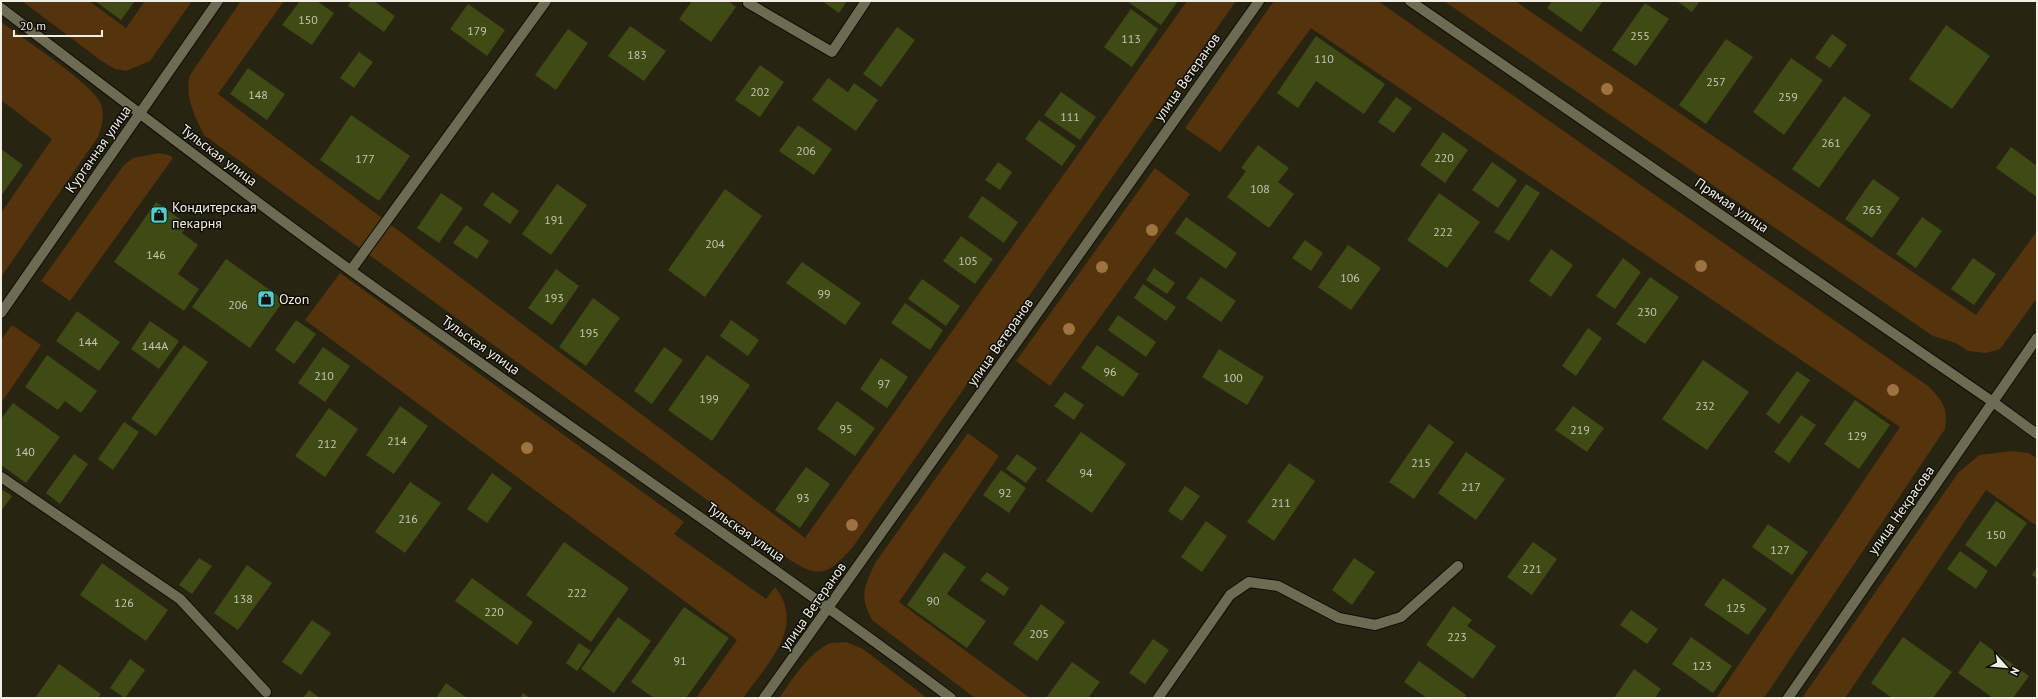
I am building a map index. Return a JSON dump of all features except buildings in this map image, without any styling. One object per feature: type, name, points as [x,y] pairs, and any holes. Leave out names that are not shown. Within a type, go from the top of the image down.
[{"type":"street","name":"Курганная улица","points":[[1,313],[218,1]]},
{"type":"street","points":[[351,270],[546,1]]},
{"type":"street","points":[[748,3],[832,52],[866,1]]},
{"type":"street","name":"улица Ветеранов","points":[[764,698],[1258,1]]},
{"type":"street","name":"Прямая улица","points":[[1410,1],[1993,402],[2037,434]]},
{"type":"street","name":"Тульская улица","points":[[1,8],[140,114],[351,270],[829,607],[951,698]]},
{"type":"street","name":"улица Некрасова","points":[[1788,698],[2037,338]]},
{"type":"street","points":[[1,477],[180,599],[266,692]]},
{"type":"street","points":[[1158,698],[1230,594],[1249,582],[1278,586],[1339,618],[1375,625],[1401,617],[1458,566]]},
{"type":"shaded area","points":[[22,1],[89,1],[126,28],[145,1],[192,1],[150,61],[126,71],[115,69],[103,62]]},
{"type":"shaded area","points":[[241,1],[284,1],[218,94],[805,538],[1187,1],[1236,1],[852,548],[830,568],[817,572],[790,560],[204,135],[194,114],[189,98],[188,91],[190,75]]},
{"type":"shaded area","points":[[1274,1],[1378,1],[1928,386],[1941,401],[1946,416],[1945,429],[1764,698],[1716,698],[1900,427],[1311,28],[1220,152],[1185,128]]},
{"type":"shaded area","points":[[1444,1],[1515,1],[1976,315],[2037,231],[2037,298],[2000,349],[1986,353],[1968,351],[1956,343],[1933,336]]},
{"type":"shaded area","points":[[1,22],[56,61],[85,85],[95,95],[101,104],[103,116],[98,137],[1,277],[1,213],[52,139],[1,100]]},
{"type":"shaded area","points":[[159,153],[169,155],[173,158],[70,301],[41,281],[124,165],[133,158]]},
{"type":"shaded area","points":[[1155,168],[1190,194],[1050,386],[1016,361]]},
{"type":"shaded area","points":[[340,273],[684,522],[674,534],[766,599],[775,587],[784,602],[787,617],[785,631],[780,645],[772,659],[743,698],[696,698],[737,640],[305,320]]},
{"type":"shaded area","points":[[12,325],[41,345],[1,403],[1,340]]},
{"type":"shaded area","points":[[968,433],[999,456],[899,602],[1030,698],[975,698],[872,620],[865,604],[864,592],[875,563]]},
{"type":"shaded area","points":[[2013,451],[2028,453],[2037,458],[2037,526],[1986,490],[1845,698],[1802,698],[1958,473],[1979,455]]},
{"type":"shaded area","points":[[846,642],[863,649],[927,698],[779,698],[800,668],[820,649],[828,644]]},
{"type":"place","name":"Кондитерская пекарня","points":[[159,215]]},
{"type":"place","name":"Ozon","points":[[266,299]]}]
